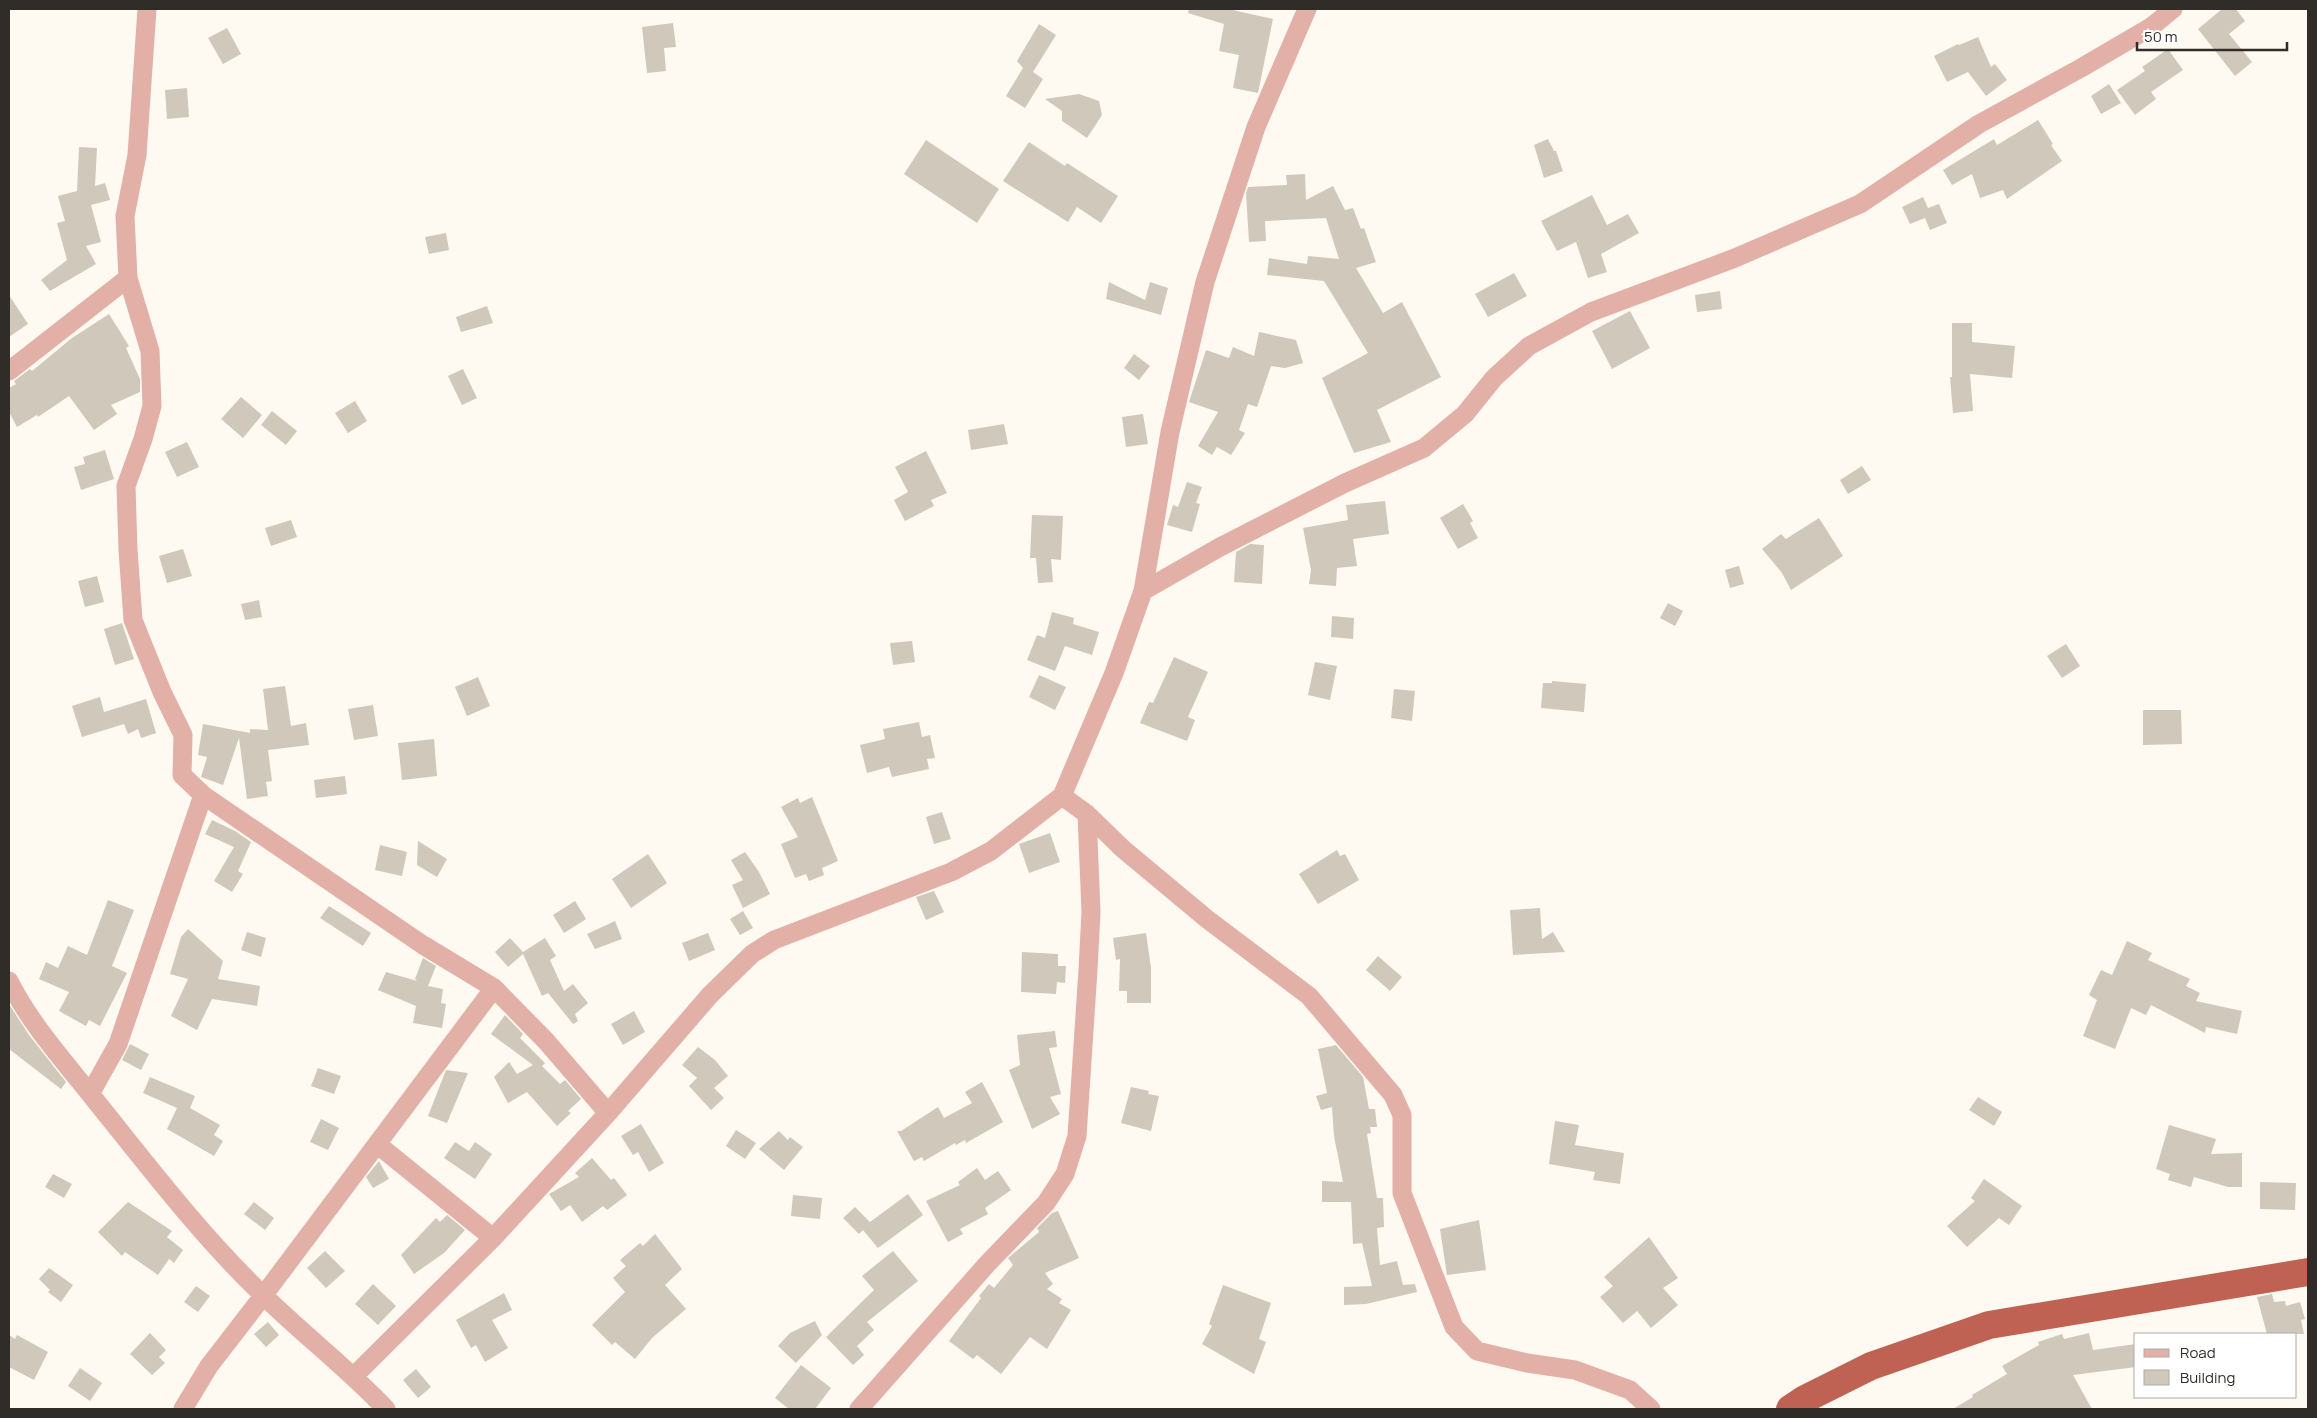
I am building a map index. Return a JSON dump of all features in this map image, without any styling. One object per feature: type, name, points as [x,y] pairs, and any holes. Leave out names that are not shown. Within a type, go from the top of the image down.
[{"type":"highway","points":[[1790,1409],[1804,1399],[1871,1366],[1989,1325],[2308,1272]]},
{"type":"street","points":[[147,9],[137,155],[125,216],[128,278],[150,350],[152,406],[143,439],[126,486],[128,550],[133,620],[162,692],[183,735],[182,775],[204,795],[423,945],[494,988],[546,1041],[608,1113]]},
{"type":"street","points":[[354,1376],[493,1238],[608,1113],[710,995],[752,954],[774,940],[959,868],[992,851],[1062,796],[1114,673],[1143,591],[1170,432],[1205,282],[1256,127],[1307,9]]},
{"type":"street","points":[[1143,591],[1220,547],[1336,487],[1424,448],[1465,414],[1494,378],[1529,346],[1591,312],[1735,258],[1860,204],[1979,124],[2151,27],[2173,9]]},
{"type":"street","points":[[9,370],[128,278]]},
{"type":"street","points":[[90,1094],[118,1044],[204,795]]},
{"type":"street","points":[[1062,796],[1087,814],[1123,849],[1207,919],[1310,996],[1393,1095],[1402,1115],[1402,1193],[1454,1327],[1478,1351],[1527,1363],[1575,1370],[1630,1390],[1651,1409]]},
{"type":"street","points":[[859,1409],[937,1319],[1046,1203],[1066,1174],[1077,1136],[1088,970],[1091,912],[1087,814]]},
{"type":"street","points":[[9,981],[17,998],[59,1057],[212,1242],[263,1296],[354,1376],[386,1409]]},
{"type":"street","points":[[183,1409],[209,1366],[494,988]]},
{"type":"street","points":[[377,1144],[493,1238]]},
{"type":"building","points":[[1189,9],[1228,9],[1273,19],[1258,93],[1233,88],[1239,55],[1219,51],[1224,24],[1188,13]]},
{"type":"building","points":[[2222,9],[2236,9],[2245,21],[2229,34],[2252,62],[2235,76],[2198,29]]},
{"type":"building","points":[[673,23],[676,47],[664,48],[666,71],[647,73],[642,27]]},
{"type":"building","points":[[1039,24],[1056,35],[1033,72],[1043,79],[1025,108],[1006,96],[1023,68],[1017,61]]},
{"type":"building","points":[[227,28],[241,54],[223,64],[208,38]]},
{"type":"building","points":[[1978,37],[1991,67],[1995,64],[2007,80],[1986,96],[1968,72],[1947,82],[1934,56],[1958,44]]},
{"type":"building","points":[[2168,49],[2183,70],[2151,92],[2156,99],[2135,115],[2117,90],[2145,71],[2142,67]]},
{"type":"building","points":[[2109,84],[2121,103],[2101,114],[2091,96]]},
{"type":"building","points":[[187,88],[189,117],[167,119],[165,90]]},
{"type":"building","points":[[1079,94],[1099,101],[1102,115],[1087,138],[1062,121],[1062,111],[1045,99]]},
{"type":"building","points":[[2038,120],[2062,161],[2007,199],[2003,190],[1980,198],[1972,174],[1952,185],[1943,170],[1994,139],[1997,145]]},
{"type":"building","points":[[1548,139],[1554,151],[1556,151],[1563,171],[1544,178],[1534,145]]},
{"type":"building","points":[[926,140],[999,189],[977,223],[904,174]]},
{"type":"building","points":[[1029,142],[1065,166],[1067,163],[1118,196],[1101,223],[1077,207],[1068,222],[1003,181]]},
{"type":"building","points":[[79,147],[97,148],[95,186],[105,183],[110,200],[91,205],[101,242],[86,246],[96,264],[50,291],[41,280],[67,260],[57,223],[65,221],[58,196],[77,191]]},
{"type":"building","points":[[1305,174],[1306,200],[1333,186],[1345,210],[1353,208],[1361,229],[1364,228],[1376,262],[1356,268],[1383,313],[1402,302],[1441,377],[1377,410],[1391,442],[1354,453],[1322,378],[1368,353],[1324,281],[1267,275],[1269,258],[1307,264],[1308,256],[1339,259],[1326,218],[1265,221],[1266,241],[1249,242],[1246,193],[1248,187],[1287,185],[1286,175]]},
{"type":"building","points":[[1592,195],[1607,225],[1628,214],[1639,233],[1601,254],[1607,272],[1588,278],[1576,242],[1557,251],[1541,221]]},
{"type":"building","points":[[1923,197],[1928,208],[1939,204],[1947,223],[1930,230],[1925,218],[1910,224],[1902,207]]},
{"type":"building","points":[[446,233],[449,250],[429,254],[425,237]]},
{"type":"building","points":[[1514,273],[1527,296],[1488,317],[1475,294]]},
{"type":"building","points":[[1109,282],[1145,300],[1150,282],[1168,288],[1161,315],[1106,299]]},
{"type":"building","points":[[1720,291],[1722,309],[1697,312],[1695,295]]},
{"type":"building","points":[[9,295],[28,324],[9,337]]},
{"type":"building","points":[[487,306],[493,323],[461,332],[456,317]]},
{"type":"building","points":[[1630,311],[1650,348],[1612,369],[1592,331]]},
{"type":"building","points":[[109,314],[129,346],[126,348],[140,379],[140,392],[111,405],[117,414],[94,430],[69,396],[38,417],[37,415],[17,427],[9,412],[9,388],[16,384],[14,381],[30,369],[32,371],[72,338]]},
{"type":"building","points":[[1952,323],[1972,323],[1972,342],[2015,346],[2012,378],[1970,374],[1973,411],[1953,413],[1950,377],[1952,377]]},
{"type":"building","points":[[1259,332],[1296,340],[1303,363],[1285,368],[1271,366],[1257,407],[1248,404],[1239,430],[1245,433],[1231,455],[1217,447],[1212,455],[1198,446],[1218,412],[1189,402],[1206,350],[1229,358],[1233,347],[1254,356]]},
{"type":"building","points":[[1134,354],[1150,366],[1139,380],[1124,368]]},
{"type":"building","points":[[463,369],[477,398],[462,405],[448,376]]},
{"type":"building","points":[[241,397],[262,415],[243,438],[221,419]]},
{"type":"building","points":[[355,401],[367,421],[348,433],[335,413]]},
{"type":"building","points":[[272,411],[297,431],[286,445],[261,425]]},
{"type":"building","points":[[1143,414],[1148,444],[1126,447],[1122,417]]},
{"type":"building","points":[[1004,424],[1008,444],[971,450],[968,430]]},
{"type":"building","points":[[187,442],[199,467],[177,477],[165,452]]},
{"type":"building","points":[[105,450],[114,479],[81,490],[74,467],[85,464],[83,457]]},
{"type":"building","points":[[926,451],[947,493],[931,500],[934,506],[905,521],[894,500],[908,492],[895,467]]},
{"type":"building","points":[[1862,466],[1871,480],[1848,494],[1840,480]]},
{"type":"building","points":[[1187,482],[1202,487],[1196,503],[1200,504],[1192,532],[1167,525],[1173,505],[1178,507]]},
{"type":"building","points":[[1385,501],[1389,534],[1353,539],[1357,566],[1337,568],[1336,586],[1309,584],[1311,570],[1303,528],[1348,520],[1346,505]]},
{"type":"building","points":[[1463,504],[1473,521],[1470,523],[1478,538],[1458,549],[1440,518]]},
{"type":"building","points":[[1032,515],[1063,516],[1061,560],[1051,559],[1053,582],[1038,583],[1036,558],[1030,558]]},
{"type":"building","points":[[1819,518],[1843,556],[1791,590],[1782,573],[1762,549],[1781,534],[1786,539]]},
{"type":"building","points":[[291,520],[297,537],[271,546],[265,528]]},
{"type":"building","points":[[1250,544],[1264,545],[1262,584],[1234,582],[1236,552]]},
{"type":"building","points":[[183,549],[192,576],[167,583],[159,556]]},
{"type":"building","points":[[1739,566],[1744,584],[1730,588],[1725,570]]},
{"type":"building","points":[[97,576],[104,602],[85,607],[78,581]]},
{"type":"building","points":[[259,600],[262,617],[245,620],[241,604]]},
{"type":"building","points":[[1668,603],[1683,611],[1675,626],[1660,618]]},
{"type":"building","points":[[1052,612],[1074,618],[1073,624],[1099,632],[1092,655],[1065,646],[1055,671],[1027,660],[1037,635],[1045,638]]},
{"type":"building","points":[[1332,616],[1354,618],[1353,639],[1331,637]]},
{"type":"building","points":[[122,623],[134,659],[115,665],[104,629]]},
{"type":"building","points":[[912,641],[915,662],[893,665],[890,643]]},
{"type":"building","points":[[2066,644],[2080,666],[2062,678],[2047,656]]},
{"type":"building","points":[[1174,657],[1208,672],[1188,717],[1195,720],[1187,741],[1140,723],[1149,702],[1153,703]]},
{"type":"building","points":[[1315,662],[1337,666],[1330,700],[1308,695]]},
{"type":"building","points":[[1039,675],[1066,687],[1055,710],[1029,697]]},
{"type":"building","points":[[478,677],[490,706],[467,716],[455,687]]},
{"type":"building","points":[[1552,681],[1586,684],[1584,712],[1541,708],[1543,683],[1552,683]]},
{"type":"building","points":[[285,686],[291,726],[306,723],[309,745],[268,750],[272,781],[266,782],[268,796],[247,799],[239,738],[223,785],[201,777],[207,757],[198,755],[203,724],[250,733],[250,729],[268,730],[263,689]]},
{"type":"building","points":[[1394,689],[1415,691],[1412,721],[1391,718]]},
{"type":"building","points":[[100,697],[104,712],[146,699],[156,733],[141,738],[138,729],[128,734],[124,724],[82,737],[72,706]]},
{"type":"building","points":[[373,705],[378,736],[354,740],[348,709]]},
{"type":"building","points":[[2143,710],[2181,710],[2182,744],[2143,745]]},
{"type":"building","points":[[919,722],[922,737],[930,735],[935,758],[927,759],[929,769],[892,777],[889,767],[867,773],[860,745],[885,739],[883,729]]},
{"type":"building","points":[[434,739],[437,776],[402,780],[398,743]]},
{"type":"building","points":[[345,776],[347,794],[316,798],[314,780]]},
{"type":"building","points":[[812,797],[838,861],[822,868],[824,875],[809,881],[806,874],[795,878],[781,844],[798,837],[781,807],[798,798],[800,803]]},
{"type":"building","points":[[942,812],[951,839],[934,844],[926,817]]},
{"type":"building","points":[[212,820],[235,831],[251,842],[238,871],[243,874],[232,892],[214,881],[234,847],[205,834]]},
{"type":"building","points":[[1050,833],[1060,862],[1029,873],[1019,844]]},
{"type":"building","points":[[418,841],[447,859],[437,877],[417,865]]},
{"type":"building","points":[[380,845],[407,852],[402,876],[375,870]]},
{"type":"building","points":[[1337,850],[1340,856],[1345,854],[1359,880],[1318,904],[1299,874]]},
{"type":"building","points":[[745,852],[759,872],[770,894],[743,908],[732,885],[743,880],[731,860]]},
{"type":"building","points":[[648,854],[667,883],[631,908],[612,879]]},
{"type":"building","points":[[934,891],[944,912],[926,920],[916,897]]},
{"type":"building","points":[[108,900],[134,910],[112,966],[127,973],[100,1026],[89,1020],[86,1026],[59,1011],[69,992],[39,979],[46,962],[58,968],[68,946],[87,955]]},
{"type":"building","points":[[575,901],[586,919],[564,933],[553,915]]},
{"type":"building","points":[[329,906],[371,933],[363,946],[320,918]]},
{"type":"building","points":[[1540,908],[1542,939],[1553,932],[1565,952],[1513,955],[1510,910]]},
{"type":"building","points":[[743,911],[753,928],[740,935],[730,919]]},
{"type":"building","points":[[615,921],[622,939],[595,949],[587,934]]},
{"type":"building","points":[[188,929],[223,961],[218,979],[260,986],[257,1006],[212,999],[197,1030],[171,1016],[188,979],[170,974],[181,937]]},
{"type":"building","points":[[247,932],[266,938],[261,957],[241,950]]},
{"type":"building","points":[[708,933],[715,950],[689,961],[682,943]]},
{"type":"building","points":[[1146,933],[1151,968],[1151,1003],[1127,1003],[1127,991],[1119,991],[1120,959],[1116,960],[1113,938]]},
{"type":"building","points":[[510,938],[523,952],[545,938],[556,956],[550,960],[564,991],[573,984],[588,1003],[575,1014],[578,1021],[573,1024],[548,993],[542,996],[523,954],[508,967],[495,952]]},
{"type":"building","points":[[2127,941],[2152,953],[2148,960],[2190,979],[2186,986],[2200,993],[2196,1001],[2242,1011],[2237,1034],[2206,1027],[2205,1033],[2151,1005],[2146,1015],[2131,1008],[2115,1049],[2083,1036],[2097,1000],[2089,995],[2101,970],[2112,975]]},
{"type":"building","points":[[1022,952],[1058,954],[1058,966],[1066,966],[1065,983],[1057,982],[1056,994],[1021,992]]},
{"type":"building","points":[[1378,956],[1402,977],[1390,991],[1366,970]]},
{"type":"building","points":[[423,958],[436,966],[428,986],[443,989],[441,1003],[446,1004],[442,1028],[413,1023],[416,1006],[378,990],[386,972],[417,981],[415,979]]},
{"type":"building","points":[[9,1004],[29,1035],[66,1082],[61,1089],[9,1049]]},
{"type":"building","points":[[634,1011],[645,1032],[623,1045],[611,1024]]},
{"type":"building","points":[[505,1015],[523,1034],[520,1038],[545,1063],[542,1066],[560,1084],[565,1080],[581,1099],[568,1111],[571,1113],[557,1126],[527,1092],[508,1103],[494,1077],[509,1062],[517,1074],[533,1065],[491,1034]]},
{"type":"building","points":[[1055,1031],[1057,1047],[1049,1048],[1061,1094],[1050,1097],[1060,1114],[1032,1129],[1009,1070],[1020,1065],[1017,1035]]},
{"type":"building","points":[[130,1044],[149,1054],[141,1070],[122,1060]]},
{"type":"building","points":[[1336,1045],[1363,1077],[1369,1109],[1375,1109],[1377,1127],[1370,1127],[1371,1133],[1367,1134],[1377,1198],[1383,1198],[1384,1227],[1377,1228],[1380,1265],[1397,1261],[1403,1285],[1415,1284],[1417,1292],[1366,1304],[1344,1305],[1344,1287],[1372,1286],[1362,1243],[1353,1244],[1351,1202],[1322,1202],[1322,1181],[1343,1182],[1334,1136],[1332,1107],[1321,1110],[1316,1096],[1327,1093],[1318,1049]]},
{"type":"building","points":[[698,1047],[715,1060],[728,1076],[714,1088],[724,1098],[711,1110],[689,1086],[697,1078],[682,1065]]},
{"type":"building","points":[[318,1068],[341,1076],[334,1094],[311,1086]]},
{"type":"building","points":[[446,1070],[468,1073],[447,1123],[428,1116]]},
{"type":"building","points":[[150,1077],[195,1096],[190,1108],[220,1125],[214,1135],[223,1141],[214,1156],[167,1129],[177,1108],[143,1093]]},
{"type":"building","points":[[982,1082],[1003,1122],[966,1143],[965,1140],[956,1145],[955,1143],[924,1161],[922,1157],[914,1161],[897,1131],[901,1131],[938,1107],[944,1118],[972,1103],[965,1092]]},
{"type":"building","points":[[1131,1087],[1149,1091],[1148,1094],[1159,1096],[1151,1131],[1121,1123]]},
{"type":"building","points":[[1978,1097],[2002,1112],[1994,1126],[1969,1110]]},
{"type":"building","points":[[321,1119],[339,1128],[328,1150],[310,1142]]},
{"type":"building","points":[[1555,1121],[1579,1125],[1575,1145],[1624,1153],[1620,1184],[1593,1180],[1595,1172],[1549,1164]]},
{"type":"building","points":[[641,1124],[664,1163],[649,1172],[638,1152],[633,1155],[621,1136]]},
{"type":"building","points":[[2169,1125],[2216,1139],[2211,1154],[2242,1153],[2242,1187],[2228,1187],[2194,1177],[2191,1187],[2168,1180],[2170,1174],[2156,1169]]},
{"type":"building","points":[[736,1130],[756,1143],[745,1159],[726,1146]]},
{"type":"building","points":[[779,1131],[788,1140],[790,1137],[803,1147],[784,1170],[759,1149]]},
{"type":"building","points":[[455,1142],[469,1151],[475,1142],[492,1154],[475,1179],[444,1158]]},
{"type":"building","points":[[592,1158],[611,1180],[614,1178],[627,1195],[607,1210],[603,1206],[582,1222],[570,1205],[561,1211],[549,1194],[579,1177],[575,1173]]},
{"type":"building","points":[[379,1161],[389,1179],[373,1188],[366,1177]]},
{"type":"building","points":[[977,1168],[985,1180],[998,1171],[1011,1190],[985,1208],[988,1214],[960,1229],[963,1234],[948,1242],[926,1201],[960,1185],[958,1182]]},
{"type":"building","points":[[53,1174],[72,1184],[64,1198],[45,1187]]},
{"type":"building","points":[[1984,1179],[2022,1206],[2009,1225],[1999,1218],[1967,1247],[1947,1226],[1975,1201],[1971,1198]]},
{"type":"building","points":[[2260,1182],[2296,1183],[2295,1210],[2260,1209]]},
{"type":"building","points":[[908,1194],[923,1215],[878,1248],[863,1230],[859,1234],[843,1218],[855,1207],[870,1222]]},
{"type":"building","points":[[793,1195],[822,1198],[820,1219],[791,1216]]},
{"type":"building","points":[[128,1202],[172,1231],[167,1237],[183,1250],[174,1263],[169,1259],[158,1275],[125,1252],[122,1256],[98,1232]]},
{"type":"building","points":[[254,1202],[274,1218],[265,1230],[244,1214]]},
{"type":"building","points":[[1058,1211],[1079,1258],[1045,1273],[1053,1284],[1047,1289],[1062,1299],[1059,1303],[1071,1310],[1047,1349],[1030,1337],[1001,1374],[977,1355],[973,1359],[949,1341],[989,1284],[994,1288],[1013,1265],[1008,1258],[1039,1232],[1037,1228],[1052,1213]]},
{"type":"building","points":[[447,1215],[465,1230],[444,1253],[414,1274],[401,1255],[436,1218],[440,1222]]},
{"type":"building","points":[[1479,1220],[1486,1270],[1447,1275],[1440,1229]]},
{"type":"building","points":[[655,1234],[682,1269],[665,1285],[686,1309],[652,1338],[635,1359],[615,1342],[612,1345],[592,1325],[625,1292],[613,1278],[626,1266],[620,1260],[640,1243],[643,1246]]},
{"type":"building","points":[[1649,1237],[1678,1278],[1663,1288],[1678,1305],[1651,1328],[1637,1311],[1623,1323],[1600,1297],[1613,1286],[1604,1277]]},
{"type":"building","points":[[325,1251],[345,1271],[326,1288],[307,1268]]},
{"type":"building","points":[[893,1251],[918,1281],[867,1322],[874,1330],[857,1346],[864,1355],[853,1365],[826,1337],[874,1290],[862,1276]]},
{"type":"building","points":[[49,1268],[73,1285],[61,1302],[48,1292],[50,1290],[39,1279]]},
{"type":"building","points":[[373,1284],[396,1306],[378,1325],[355,1304]]},
{"type":"building","points":[[1223,1285],[1271,1303],[1259,1339],[1266,1342],[1254,1374],[1202,1344],[1212,1326],[1209,1324]]},
{"type":"building","points":[[196,1286],[210,1296],[198,1312],[184,1302]]},
{"type":"building","points":[[504,1293],[512,1310],[492,1320],[508,1348],[485,1362],[476,1345],[471,1348],[456,1320]]},
{"type":"building","points":[[2272,1294],[2274,1302],[2285,1301],[2286,1306],[2300,1302],[2305,1319],[2301,1320],[2304,1334],[2267,1333],[2257,1297]]},
{"type":"building","points":[[815,1321],[822,1335],[796,1363],[778,1346],[790,1333]]},
{"type":"building","points":[[268,1322],[279,1335],[266,1347],[254,1334]]},
{"type":"building","points":[[150,1333],[166,1350],[159,1357],[165,1363],[152,1375],[130,1354]]},
{"type":"building","points":[[2089,1333],[2093,1350],[2134,1344],[2134,1367],[2073,1375],[2092,1409],[1953,1409],[2007,1374],[2002,1366],[2039,1345],[2038,1342],[2062,1334],[2064,1339]]},
{"type":"building","points":[[9,1335],[15,1339],[17,1335],[48,1352],[34,1380],[9,1367]]},
{"type":"building","points":[[801,1365],[831,1388],[815,1409],[789,1409],[775,1398]]},
{"type":"building","points":[[80,1368],[102,1383],[90,1401],[68,1386]]},
{"type":"building","points":[[416,1369],[431,1387],[418,1398],[403,1380]]}]
